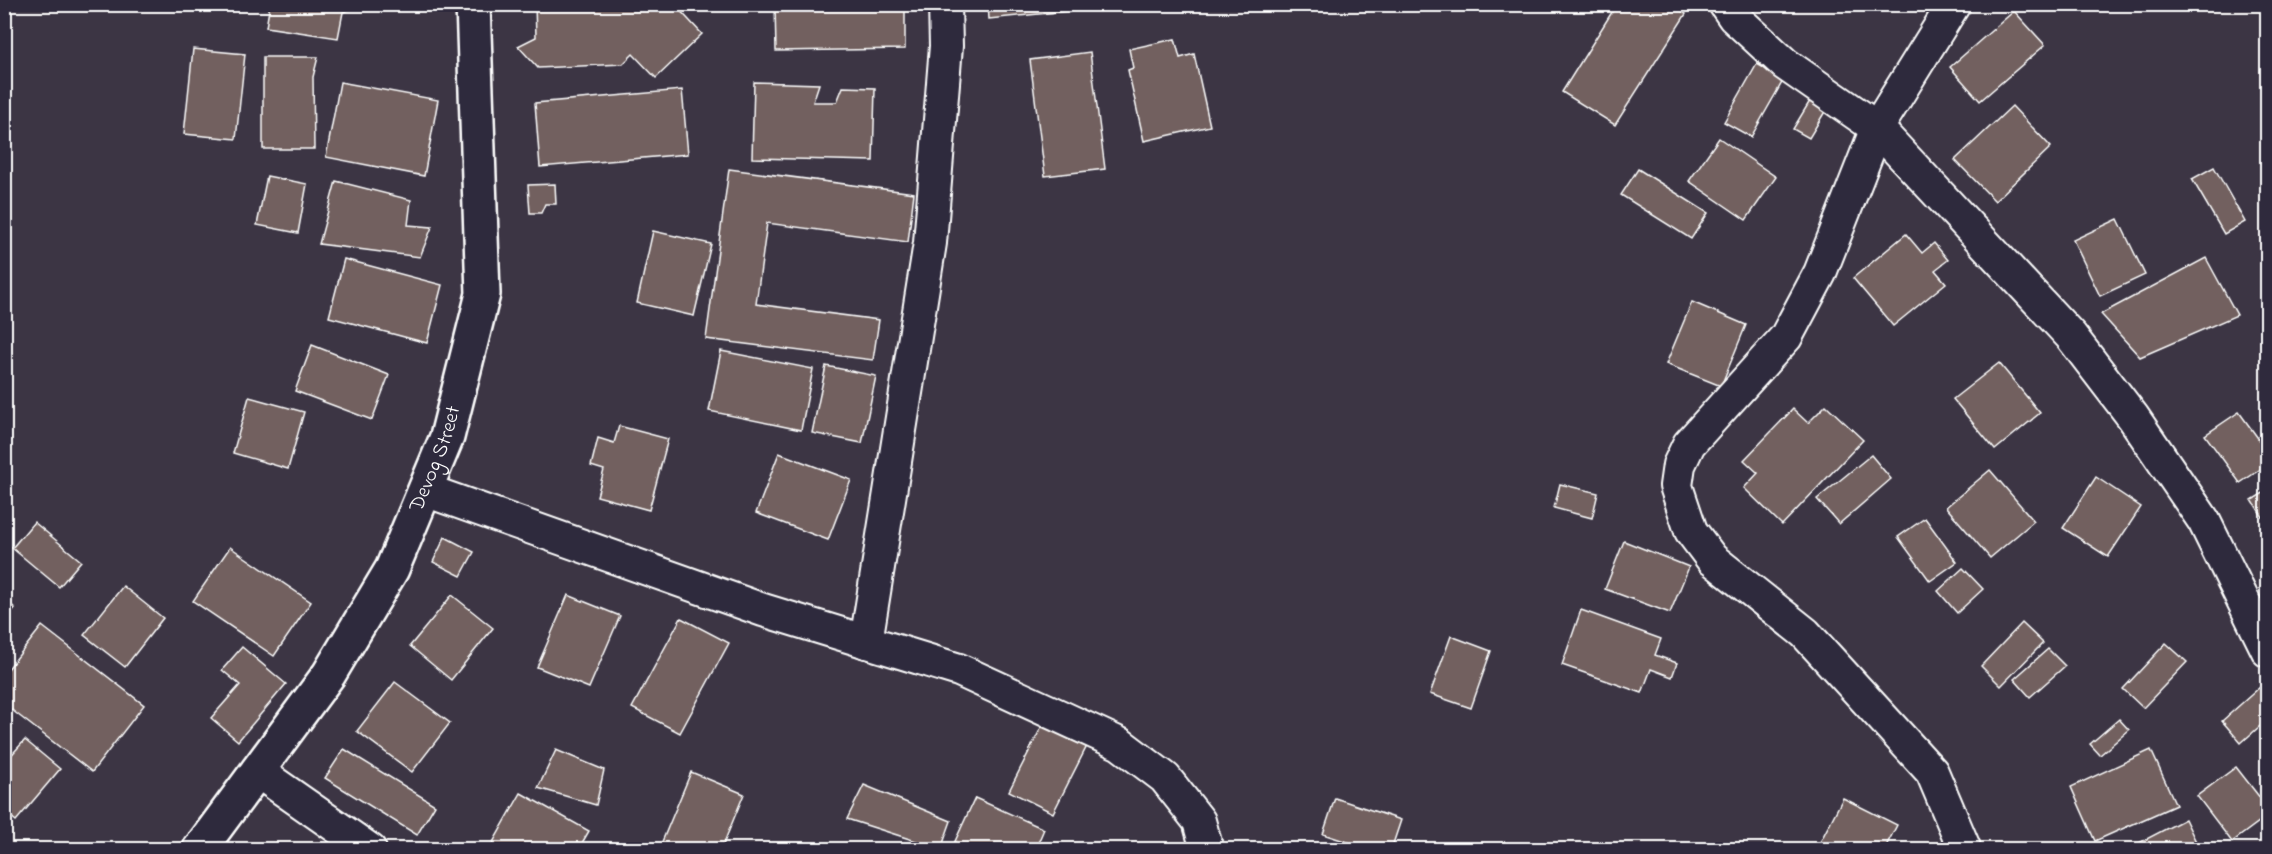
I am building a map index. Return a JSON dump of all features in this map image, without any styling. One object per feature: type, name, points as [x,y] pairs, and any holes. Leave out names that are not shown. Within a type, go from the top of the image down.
[{"type":"street","name":"Devog Street","points":[[199,849],[334,664],[392,569],[447,437],[483,294],[472,4]]},
{"type":"street","points":[[866,642],[930,243],[946,46],[945,4]]},
{"type":"street","points":[[1725,4],[1734,17],[1785,64],[1877,128],[2071,336],[2133,417],[2204,521],[2268,651]]},
{"type":"street","points":[[1954,4],[1877,128],[1820,273],[1786,337],[1689,444],[1678,465],[1676,486],[1691,531],[1712,559],[1804,633],[1932,772],[1965,849]]},
{"type":"street","points":[[425,490],[763,610],[959,670],[1120,744],[1165,778],[1198,821],[1207,849]]},
{"type":"street","points":[[257,771],[370,849]]},
{"type":"building","points":[[270,4],[357,4],[356,8],[343,12],[338,38],[266,27]]},
{"type":"building","points":[[535,4],[674,4],[702,34],[656,78],[633,54],[623,64],[538,68],[518,46],[536,37]]},
{"type":"building","points":[[775,4],[905,4],[905,49],[776,51]]},
{"type":"building","points":[[988,4],[1078,4],[1078,10],[989,19]]},
{"type":"building","points":[[1617,4],[1671,4],[1686,14],[1615,125],[1562,92]]},
{"type":"building","points":[[2014,11],[2045,45],[1980,101],[1950,67]]},
{"type":"building","points":[[1175,39],[1180,58],[1194,54],[1210,126],[1144,141],[1128,70],[1133,68],[1129,49]]},
{"type":"building","points":[[193,49],[245,54],[236,139],[184,134]]},
{"type":"building","points":[[1090,52],[1105,169],[1045,176],[1030,60]]},
{"type":"building","points":[[263,57],[318,57],[313,77],[314,149],[263,149]]},
{"type":"building","points":[[1757,64],[1784,79],[1751,137],[1724,122]]},
{"type":"building","points":[[340,82],[438,100],[424,176],[326,157]]},
{"type":"building","points":[[754,82],[819,84],[813,102],[837,102],[843,87],[875,88],[873,161],[752,158]]},
{"type":"building","points":[[682,90],[688,154],[540,167],[535,103]]},
{"type":"building","points":[[1813,96],[1829,105],[1809,138],[1793,129]]},
{"type":"building","points":[[2012,106],[2051,147],[1995,201],[1955,160]]},
{"type":"building","points":[[1719,138],[1776,177],[1746,220],[1689,181]]},
{"type":"building","points":[[2214,167],[2245,222],[2224,234],[2192,179]]},
{"type":"building","points":[[729,169],[914,193],[908,242],[767,223],[756,304],[879,320],[873,360],[706,339]]},
{"type":"building","points":[[1638,169],[1708,213],[1691,239],[1621,195]]},
{"type":"building","points":[[267,176],[307,184],[298,233],[257,225]]},
{"type":"building","points":[[336,181],[411,200],[408,225],[432,227],[420,257],[319,244]]},
{"type":"building","points":[[555,184],[556,204],[545,204],[541,213],[530,213],[528,185]]},
{"type":"building","points":[[2118,219],[2145,275],[2100,296],[2073,240]]},
{"type":"building","points":[[653,231],[711,244],[694,316],[637,303]]},
{"type":"building","points":[[1906,234],[1922,253],[1934,243],[1948,260],[1935,270],[1946,283],[1893,326],[1853,278]]},
{"type":"building","points":[[2206,258],[2237,315],[2140,357],[2101,314]]},
{"type":"building","points":[[344,259],[442,285],[427,343],[329,317]]},
{"type":"building","points":[[1692,302],[1746,325],[1721,386],[1666,364]]},
{"type":"building","points":[[312,345],[389,375],[372,420],[295,391]]},
{"type":"building","points":[[721,351],[813,369],[801,430],[709,411]]},
{"type":"building","points":[[1999,363],[2040,413],[1995,450],[1953,399]]},
{"type":"building","points":[[826,366],[876,376],[862,443],[812,433]]},
{"type":"building","points":[[249,397],[304,412],[288,469],[233,453]]},
{"type":"building","points":[[1826,405],[1863,440],[1782,525],[1744,488],[1758,473],[1744,460],[1793,409],[1808,423]]},
{"type":"building","points":[[2239,412],[2268,452],[2268,464],[2240,483],[2205,435]]},
{"type":"building","points":[[619,426],[668,439],[649,510],[597,496],[604,470],[591,466],[598,438],[614,443]]},
{"type":"building","points":[[779,453],[851,480],[828,540],[756,513]]},
{"type":"building","points":[[1871,455],[1891,479],[1839,524],[1817,499]]},
{"type":"building","points":[[1990,470],[2034,521],[1990,558],[1946,507]]},
{"type":"building","points":[[2096,477],[2141,507],[2108,557],[2063,528]]},
{"type":"building","points":[[1560,484],[1598,493],[1592,518],[1554,508]]},
{"type":"building","points":[[2268,490],[2268,520],[2266,522],[2252,500]]},
{"type":"building","points":[[1925,518],[1957,562],[1930,581],[1898,537]]},
{"type":"building","points":[[34,522],[81,561],[59,587],[12,548]]},
{"type":"building","points":[[445,537],[474,552],[461,576],[433,562]]},
{"type":"building","points":[[1624,541],[1689,567],[1670,613],[1605,589]]},
{"type":"building","points":[[230,547],[311,602],[274,656],[193,601]]},
{"type":"building","points":[[1963,568],[1983,589],[1957,613],[1938,591]]},
{"type":"building","points":[[123,586],[163,618],[125,667],[84,635]]},
{"type":"building","points":[[452,595],[493,628],[451,680],[410,646]]},
{"type":"building","points":[[568,595],[620,616],[589,688],[537,667]]},
{"type":"building","points":[[4,599],[15,608],[4,621]]},
{"type":"building","points":[[1581,610],[1661,639],[1655,655],[1677,663],[1672,677],[1651,669],[1642,693],[1562,665]]},
{"type":"building","points":[[681,618],[729,643],[680,733],[632,708]]},
{"type":"building","points":[[2022,623],[2043,643],[2001,686],[1981,666]]},
{"type":"building","points":[[42,626],[144,705],[92,772],[4,704],[4,674]]},
{"type":"building","points":[[1451,636],[1491,651],[1471,708],[1430,694]]},
{"type":"building","points":[[2166,643],[2187,662],[2143,708],[2123,689]]},
{"type":"building","points":[[242,647],[286,684],[238,741],[211,718],[240,685],[222,670]]},
{"type":"building","points":[[2048,649],[2065,666],[2030,697],[2014,679]]},
{"type":"building","points":[[395,682],[450,723],[412,772],[357,731]]},
{"type":"building","points":[[2260,687],[2268,696],[2268,719],[2241,743],[2222,721]]},
{"type":"building","points":[[1046,718],[1088,744],[1053,813],[1009,791]]},
{"type":"building","points":[[2119,719],[2129,730],[2100,755],[2090,744]]},
{"type":"building","points":[[25,740],[60,769],[16,821],[4,811],[4,763]]},
{"type":"building","points":[[344,749],[435,805],[417,835],[325,778]]},
{"type":"building","points":[[556,750],[604,770],[596,805],[538,788]]},
{"type":"building","points":[[2151,750],[2176,805],[2095,841],[2071,787]]},
{"type":"building","points":[[2236,767],[2268,808],[2268,815],[2232,842],[2197,796]]},
{"type":"building","points":[[691,772],[744,794],[721,850],[659,849]]},
{"type":"building","points":[[864,785],[951,821],[941,849],[847,819]]},
{"type":"building","points":[[521,793],[589,831],[578,850],[498,850],[491,846]]},
{"type":"building","points":[[975,798],[1044,829],[1035,850],[951,850]]},
{"type":"building","points":[[1335,798],[1401,820],[1391,850],[1372,850],[1323,834]]},
{"type":"building","points":[[1843,798],[1897,825],[1884,850],[1816,850]]},
{"type":"building","points":[[2185,819],[2200,850],[2132,850],[2131,847]]}]
